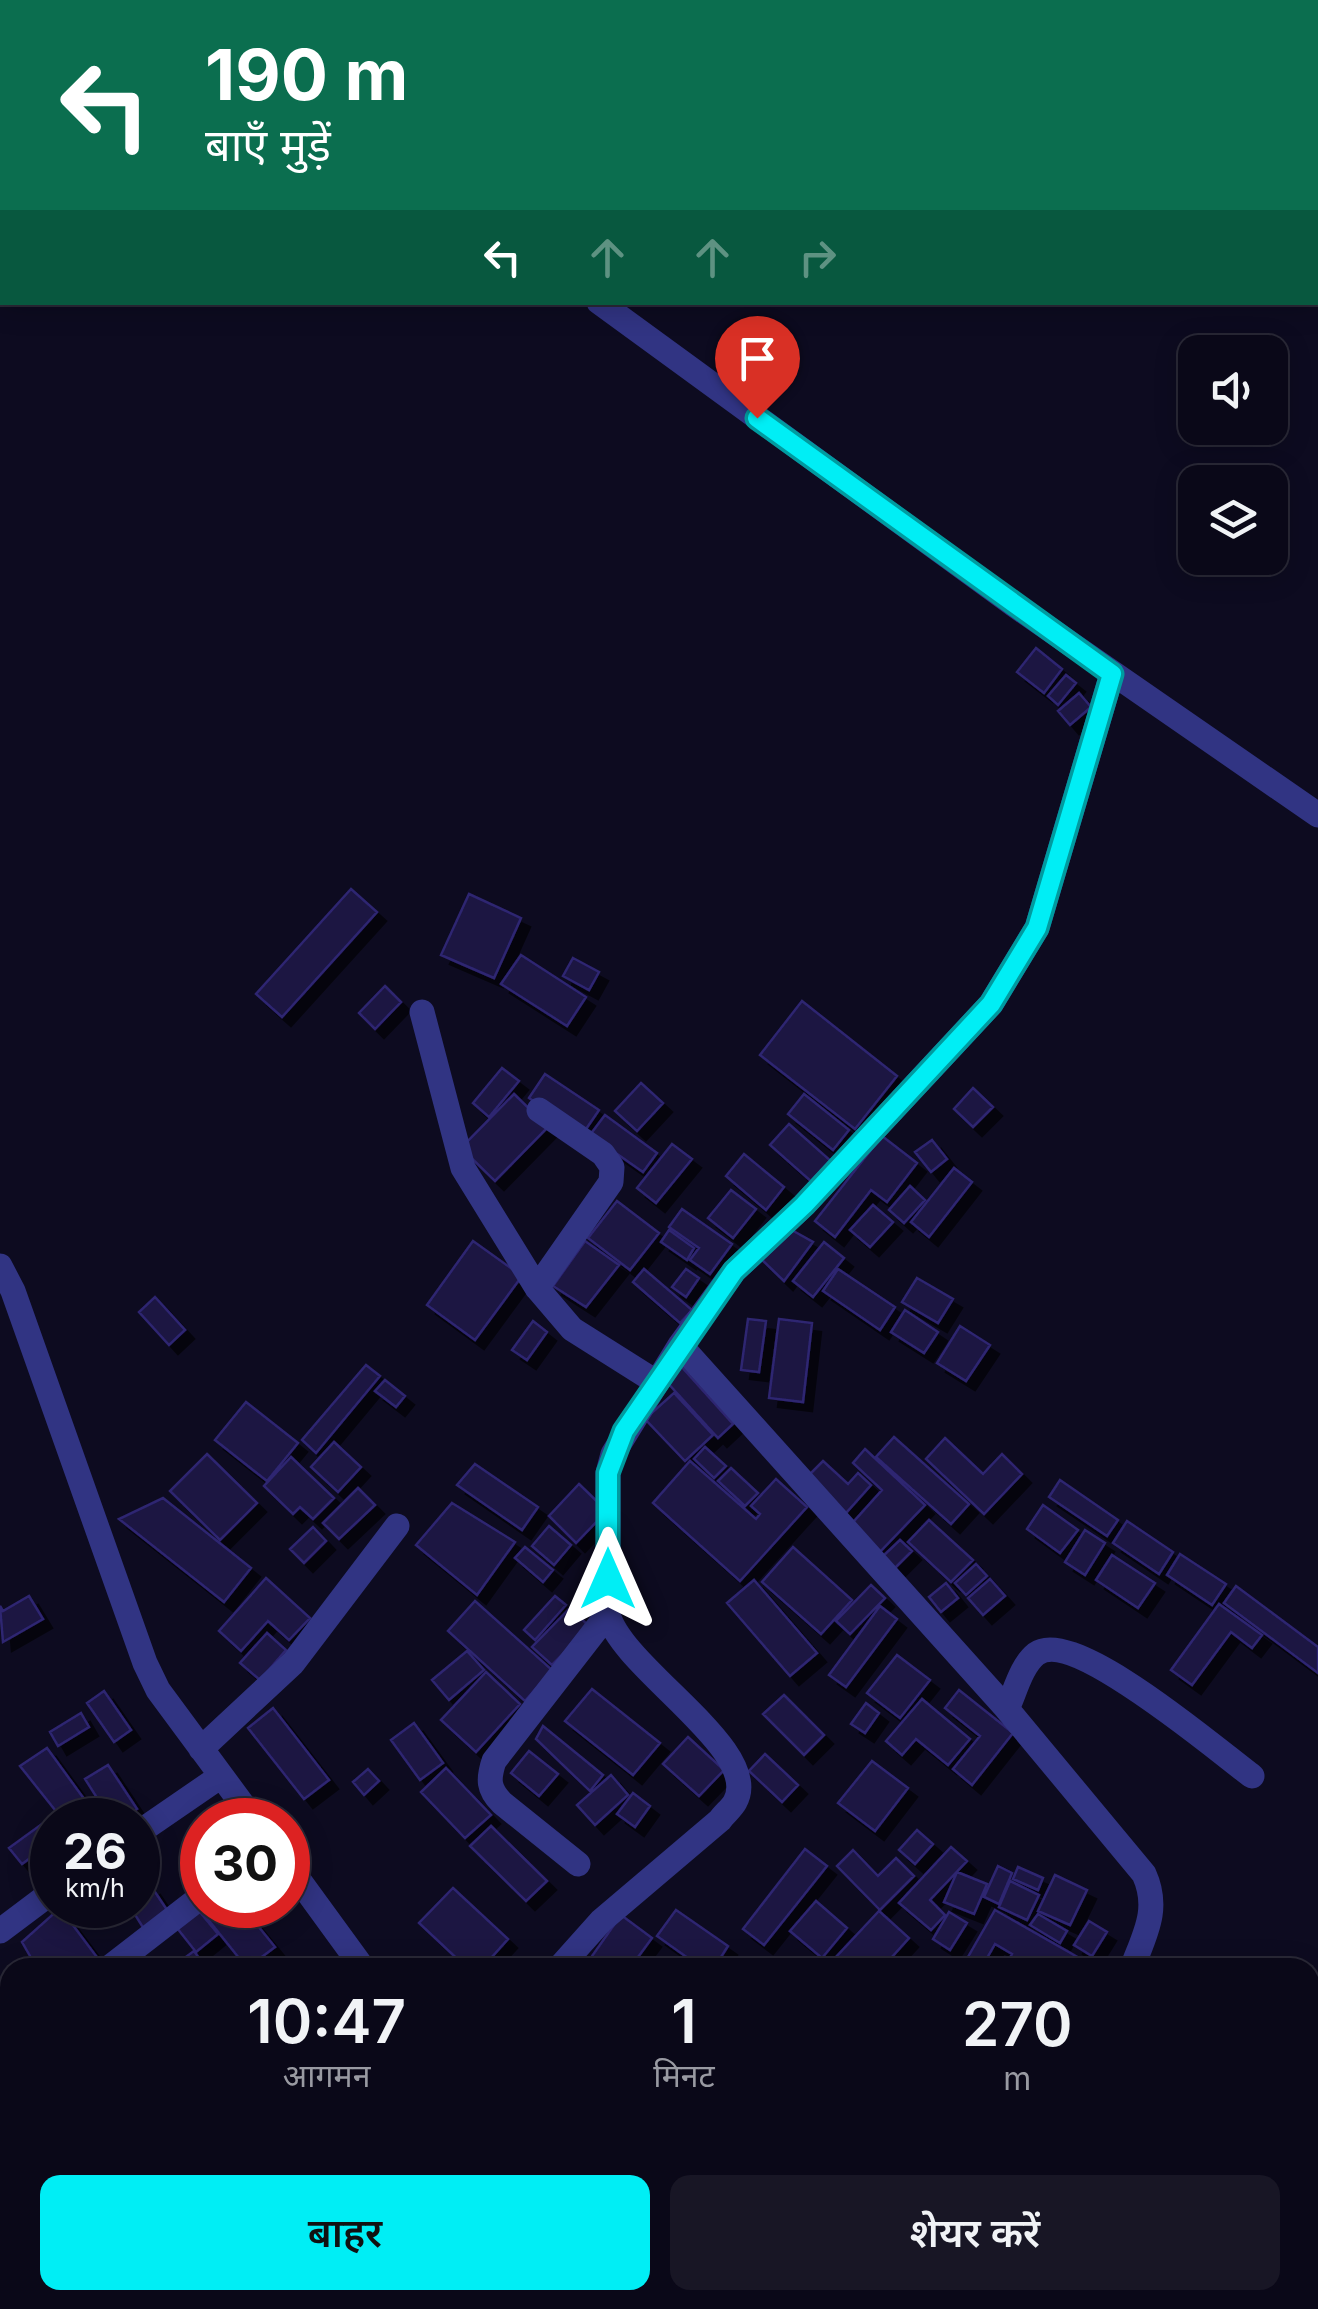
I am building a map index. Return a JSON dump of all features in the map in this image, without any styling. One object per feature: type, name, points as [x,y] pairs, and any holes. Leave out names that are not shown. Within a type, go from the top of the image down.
[{"type":"street","points":[[604,305],[1112,674],[1318,816]]},
{"type":"street","points":[[567,1958],[601,1922],[720,1820],[737,1800],[740,1780],[724,1745],[620,1643],[608,1614],[608,1473],[624,1431],[734,1271],[804,1205],[991,1004],[1037,928],[1112,674]]},
{"type":"street","points":[[422,1012],[464,1168],[537,1288],[572,1330],[656,1382]]},
{"type":"street","points":[[537,1288],[610,1182],[612,1168],[603,1154],[539,1110]]},
{"type":"street","points":[[0,1266],[13,1290],[144,1663],[158,1690],[238,1798]]},
{"type":"street","points":[[680,1345],[1007,1709],[1144,1874],[1152,1893],[1152,1914],[1136,1958]]},
{"type":"street","points":[[202,1749],[293,1663],[396,1526]]},
{"type":"street","points":[[578,1864],[502,1803],[492,1793],[488,1778],[494,1760],[608,1614]]},
{"type":"street","points":[[1007,1709],[1027,1665],[1038,1652],[1056,1648],[1110,1672],[1252,1776]]},
{"type":"street","points":[[160,1819],[221,1776]]},
{"type":"street","points":[[310,1895],[356,1958]]},
{"type":"street","points":[[0,1931],[30,1908]]},
{"type":"street","points":[[123,1958],[180,1913]]},
{"type":"building","points":[[1036,648],[1062,669],[1044,693],[1017,672]]},
{"type":"building","points":[[1066,675],[1076,683],[1058,705],[1048,696]]},
{"type":"building","points":[[1079,693],[1091,707],[1070,725],[1058,711]]},
{"type":"building","points":[[351,889],[377,912],[282,1017],[256,994]]},
{"type":"building","points":[[469,894],[521,918],[494,978],[441,955]]},
{"type":"building","points":[[521,955],[586,997],[567,1026],[501,984]]},
{"type":"building","points":[[573,958],[599,972],[589,990],[563,976]]},
{"type":"building","points":[[385,986],[401,1002],[375,1029],[359,1013]]},
{"type":"building","points":[[802,1001],[897,1076],[855,1129],[760,1055]]},
{"type":"building","points":[[502,1068],[519,1081],[489,1117],[473,1103]]},
{"type":"building","points":[[545,1074],[599,1110],[582,1135],[529,1098]]},
{"type":"building","points":[[641,1083],[663,1103],[637,1131],[615,1111]]},
{"type":"building","points":[[973,1088],[993,1107],[973,1127],[954,1109]]},
{"type":"building","points":[[514,1094],[548,1127],[495,1181],[461,1148]]},
{"type":"building","points":[[804,1094],[849,1130],[833,1150],[788,1114]]},
{"type":"building","points":[[605,1115],[657,1153],[643,1172],[590,1135]]},
{"type":"building","points":[[789,1124],[832,1162],[813,1183],[770,1145]]},
{"type":"building","points":[[882,1136],[917,1163],[887,1202],[871,1190],[835,1237],[815,1221]]},
{"type":"building","points":[[932,1140],[947,1159],[931,1172],[915,1152]]},
{"type":"building","points":[[672,1144],[692,1159],[656,1203],[637,1188]]},
{"type":"building","points":[[744,1154],[784,1187],[766,1210],[726,1176]]},
{"type":"building","points":[[954,1168],[972,1182],[929,1237],[911,1222]]},
{"type":"building","points":[[910,1186],[925,1200],[904,1223],[889,1210]]},
{"type":"building","points":[[731,1190],[756,1209],[733,1238],[708,1218]]},
{"type":"building","points":[[617,1201],[659,1233],[630,1270],[588,1238]]},
{"type":"building","points":[[873,1205],[893,1222],[870,1247],[850,1230]]},
{"type":"building","points":[[682,1209],[732,1244],[710,1274],[690,1260],[699,1248],[669,1227]]},
{"type":"building","points":[[788,1228],[813,1242],[784,1281],[760,1258]]},
{"type":"building","points":[[669,1230],[694,1248],[687,1260],[661,1242]]},
{"type":"building","points":[[473,1241],[522,1276],[475,1340],[427,1305]]},
{"type":"building","points":[[585,1241],[619,1265],[586,1307],[553,1286]]},
{"type":"building","points":[[824,1242],[844,1258],[813,1297],[793,1281]]},
{"type":"building","points":[[644,1269],[692,1310],[680,1323],[633,1282]]},
{"type":"building","points":[[686,1269],[699,1278],[686,1297],[672,1287]]},
{"type":"building","points":[[838,1269],[895,1307],[880,1330],[823,1291]]},
{"type":"building","points":[[917,1278],[953,1299],[938,1323],[902,1302]]},
{"type":"building","points":[[155,1297],[185,1330],[169,1345],[139,1312]]},
{"type":"building","points":[[905,1310],[938,1332],[924,1353],[891,1332]]},
{"type":"building","points":[[748,1319],[766,1321],[759,1372],[741,1370]]},
{"type":"building","points":[[779,1319],[812,1323],[803,1402],[769,1398]]},
{"type":"building","points":[[533,1321],[547,1332],[527,1360],[512,1350]]},
{"type":"building","points":[[960,1326],[990,1345],[966,1381],[937,1363]]},
{"type":"building","points":[[679,1364],[733,1424],[718,1438],[665,1380]]},
{"type":"building","points":[[366,1365],[380,1376],[316,1453],[302,1440]]},
{"type":"building","points":[[385,1380],[405,1396],[396,1407],[375,1391]]},
{"type":"building","points":[[674,1393],[713,1435],[685,1461],[645,1419]]},
{"type":"building","points":[[246,1402],[298,1443],[267,1481],[215,1440]]},
{"type":"building","points":[[894,1437],[969,1504],[951,1524],[876,1457]]},
{"type":"building","points":[[945,1438],[983,1474],[1002,1454],[1022,1474],[984,1514],[926,1459]]},
{"type":"building","points":[[334,1442],[361,1467],[338,1492],[311,1467]]},
{"type":"building","points":[[705,1447],[726,1466],[714,1478],[694,1459]]},
{"type":"building","points":[[865,1449],[925,1505],[876,1556],[847,1529],[882,1490],[853,1463]]},
{"type":"building","points":[[207,1454],[257,1503],[220,1540],[170,1491]]},
{"type":"building","points":[[291,1457],[334,1498],[313,1519],[300,1507],[293,1514],[264,1486]]},
{"type":"building","points":[[690,1461],[756,1519],[760,1514],[751,1506],[776,1479],[807,1507],[740,1581],[653,1503]]},
{"type":"building","points":[[823,1461],[848,1484],[858,1473],[871,1485],[846,1513],[807,1477]]},
{"type":"building","points":[[475,1464],[538,1507],[522,1530],[457,1485]]},
{"type":"building","points":[[731,1468],[758,1493],[745,1506],[718,1481]]},
{"type":"building","points":[[1060,1480],[1118,1520],[1107,1536],[1049,1497]]},
{"type":"building","points":[[579,1484],[607,1511],[576,1543],[549,1516]]},
{"type":"building","points":[[358,1488],[375,1505],[339,1539],[323,1523]]},
{"type":"building","points":[[163,1498],[251,1568],[224,1602],[119,1519]]},
{"type":"building","points":[[452,1503],[515,1542],[477,1595],[416,1545]]},
{"type":"building","points":[[1043,1505],[1078,1530],[1060,1553],[1027,1529]]},
{"type":"building","points":[[929,1520],[973,1560],[951,1582],[908,1542]]},
{"type":"building","points":[[1127,1521],[1173,1552],[1159,1574],[1113,1543]]},
{"type":"building","points":[[549,1526],[571,1545],[554,1565],[532,1546]]},
{"type":"building","points":[[313,1527],[326,1541],[304,1563],[290,1549]]},
{"type":"building","points":[[1085,1530],[1105,1543],[1085,1575],[1065,1562]]},
{"type":"building","points":[[900,1540],[912,1551],[894,1569],[882,1557]]},
{"type":"building","points":[[525,1547],[553,1570],[543,1582],[515,1558]]},
{"type":"building","points":[[793,1547],[852,1600],[821,1634],[762,1582]]},
{"type":"building","points":[[1180,1554],[1226,1584],[1212,1605],[1167,1575]]},
{"type":"building","points":[[1112,1555],[1155,1583],[1138,1608],[1096,1580]]},
{"type":"building","points":[[976,1564],[987,1576],[966,1595],[955,1583]]},
{"type":"building","points":[[266,1578],[310,1618],[289,1640],[268,1621],[241,1651],[219,1631]]},
{"type":"building","points":[[990,1579],[1005,1596],[983,1615],[968,1598]]},
{"type":"building","points":[[754,1580],[817,1653],[790,1676],[727,1603]]},
{"type":"building","points":[[946,1583],[958,1598],[941,1612],[929,1597]]},
{"type":"building","points":[[871,1585],[885,1598],[850,1634],[836,1621]]},
{"type":"building","points":[[1236,1586],[1318,1647],[1318,1673],[1224,1603]]},
{"type":"building","points":[[29,1596],[43,1619],[3,1642],[0,1606],[3,1611]]},
{"type":"building","points":[[555,1596],[566,1605],[535,1640],[524,1630]]},
{"type":"building","points":[[475,1601],[552,1670],[525,1701],[448,1631]]},
{"type":"building","points":[[1219,1604],[1262,1635],[1252,1648],[1231,1632],[1192,1685],[1171,1670]]},
{"type":"building","points":[[880,1606],[897,1619],[846,1687],[829,1675]]},
{"type":"building","points":[[570,1608],[590,1627],[552,1665],[532,1647]]},
{"type":"building","points":[[267,1633],[286,1650],[260,1680],[240,1663]]},
{"type":"building","points":[[467,1651],[484,1670],[449,1700],[432,1680]]},
{"type":"building","points":[[897,1655],[930,1680],[900,1718],[867,1693]]},
{"type":"building","points":[[486,1672],[520,1704],[476,1752],[441,1720]]},
{"type":"building","points":[[592,1689],[660,1743],[633,1775],[565,1721]]},
{"type":"building","points":[[959,1690],[1013,1733],[972,1785],[953,1769],[980,1736],[945,1708]]},
{"type":"building","points":[[104,1691],[131,1730],[114,1742],[87,1703]]},
{"type":"building","points":[[784,1695],[824,1735],[804,1755],[763,1714]]},
{"type":"building","points":[[922,1699],[970,1739],[948,1765],[916,1739],[902,1755],[886,1741]]},
{"type":"building","points":[[866,1703],[879,1713],[865,1733],[851,1724]]},
{"type":"building","points":[[273,1708],[329,1780],[303,1798],[248,1728]]},
{"type":"building","points":[[81,1713],[89,1727],[58,1746],[50,1732]]},
{"type":"building","points":[[414,1723],[443,1763],[420,1780],[391,1740]]},
{"type":"building","points":[[543,1726],[603,1775],[590,1791],[536,1739]]},
{"type":"building","points":[[688,1737],[724,1770],[699,1796],[663,1764]]},
{"type":"building","points":[[47,1748],[83,1798],[45,1798],[20,1766]]},
{"type":"building","points":[[529,1751],[558,1774],[539,1796],[511,1773]]},
{"type":"building","points":[[765,1754],[798,1785],[782,1802],[749,1771]]},
{"type":"building","points":[[872,1761],[908,1788],[875,1831],[838,1803]]},
{"type":"building","points":[[108,1765],[130,1798],[97,1798],[85,1779]]},
{"type":"building","points":[[446,1768],[491,1815],[465,1838],[421,1792]]},
{"type":"building","points":[[368,1769],[379,1781],[364,1795],[353,1782]]},
{"type":"building","points":[[611,1775],[628,1795],[595,1825],[577,1805]]},
{"type":"building","points":[[633,1793],[650,1806],[635,1827],[617,1814]]},
{"type":"building","points":[[491,1826],[547,1881],[526,1901],[470,1846]]},
{"type":"building","points":[[917,1830],[933,1844],[915,1864],[899,1850]]},
{"type":"building","points":[[30,1833],[30,1858],[22,1864],[9,1848]]},
{"type":"building","points":[[951,1847],[967,1861],[930,1900],[945,1915],[931,1930],[899,1903]]},
{"type":"building","points":[[805,1849],[827,1866],[764,1945],[743,1929]]},
{"type":"building","points":[[853,1850],[878,1876],[896,1858],[914,1876],[880,1910],[837,1866]]},
{"type":"building","points":[[998,1866],[1012,1873],[999,1904],[984,1897]]},
{"type":"building","points":[[1018,1867],[1043,1878],[1038,1890],[1013,1879]]},
{"type":"building","points":[[957,1872],[987,1884],[974,1914],[944,1902]]},
{"type":"building","points":[[1055,1875],[1087,1890],[1070,1925],[1038,1911]]},
{"type":"building","points":[[1010,1881],[1039,1895],[1027,1920],[999,1907]]},
{"type":"building","points":[[453,1888],[508,1939],[491,1958],[456,1958],[419,1923]]},
{"type":"building","points":[[160,1900],[169,1913],[160,1919]]},
{"type":"building","points":[[816,1901],[847,1928],[822,1958],[790,1931]]},
{"type":"building","points":[[676,1910],[728,1946],[720,1958],[688,1958],[657,1936]]},
{"type":"building","points":[[995,1910],[1079,1958],[1010,1958],[1012,1954],[995,1944],[987,1958],[968,1957]]},
{"type":"building","points":[[879,1911],[909,1938],[891,1958],[837,1956]]},
{"type":"building","points":[[949,1912],[967,1923],[950,1950],[933,1939]]},
{"type":"building","points":[[1038,1914],[1067,1931],[1060,1943],[1030,1925]]},
{"type":"building","points":[[621,1915],[652,1938],[637,1958],[591,1958]]},
{"type":"building","points":[[1089,1921],[1107,1932],[1092,1956],[1074,1945]]},
{"type":"building","points":[[38,1928],[75,1928],[96,1956],[93,1958],[31,1958],[22,1942]]},
{"type":"building","points":[[177,1928],[213,1928],[218,1934],[196,1952]]},
{"type":"building","points":[[215,1928],[260,1928],[275,1947],[260,1958],[239,1958]]},
{"type":"route","points":[[608,1579],[608,1473],[613,1454],[680,1345],[734,1271],[804,1205],[960,1043],[991,1004],[1037,928],[1112,674],[757,418]]}]
